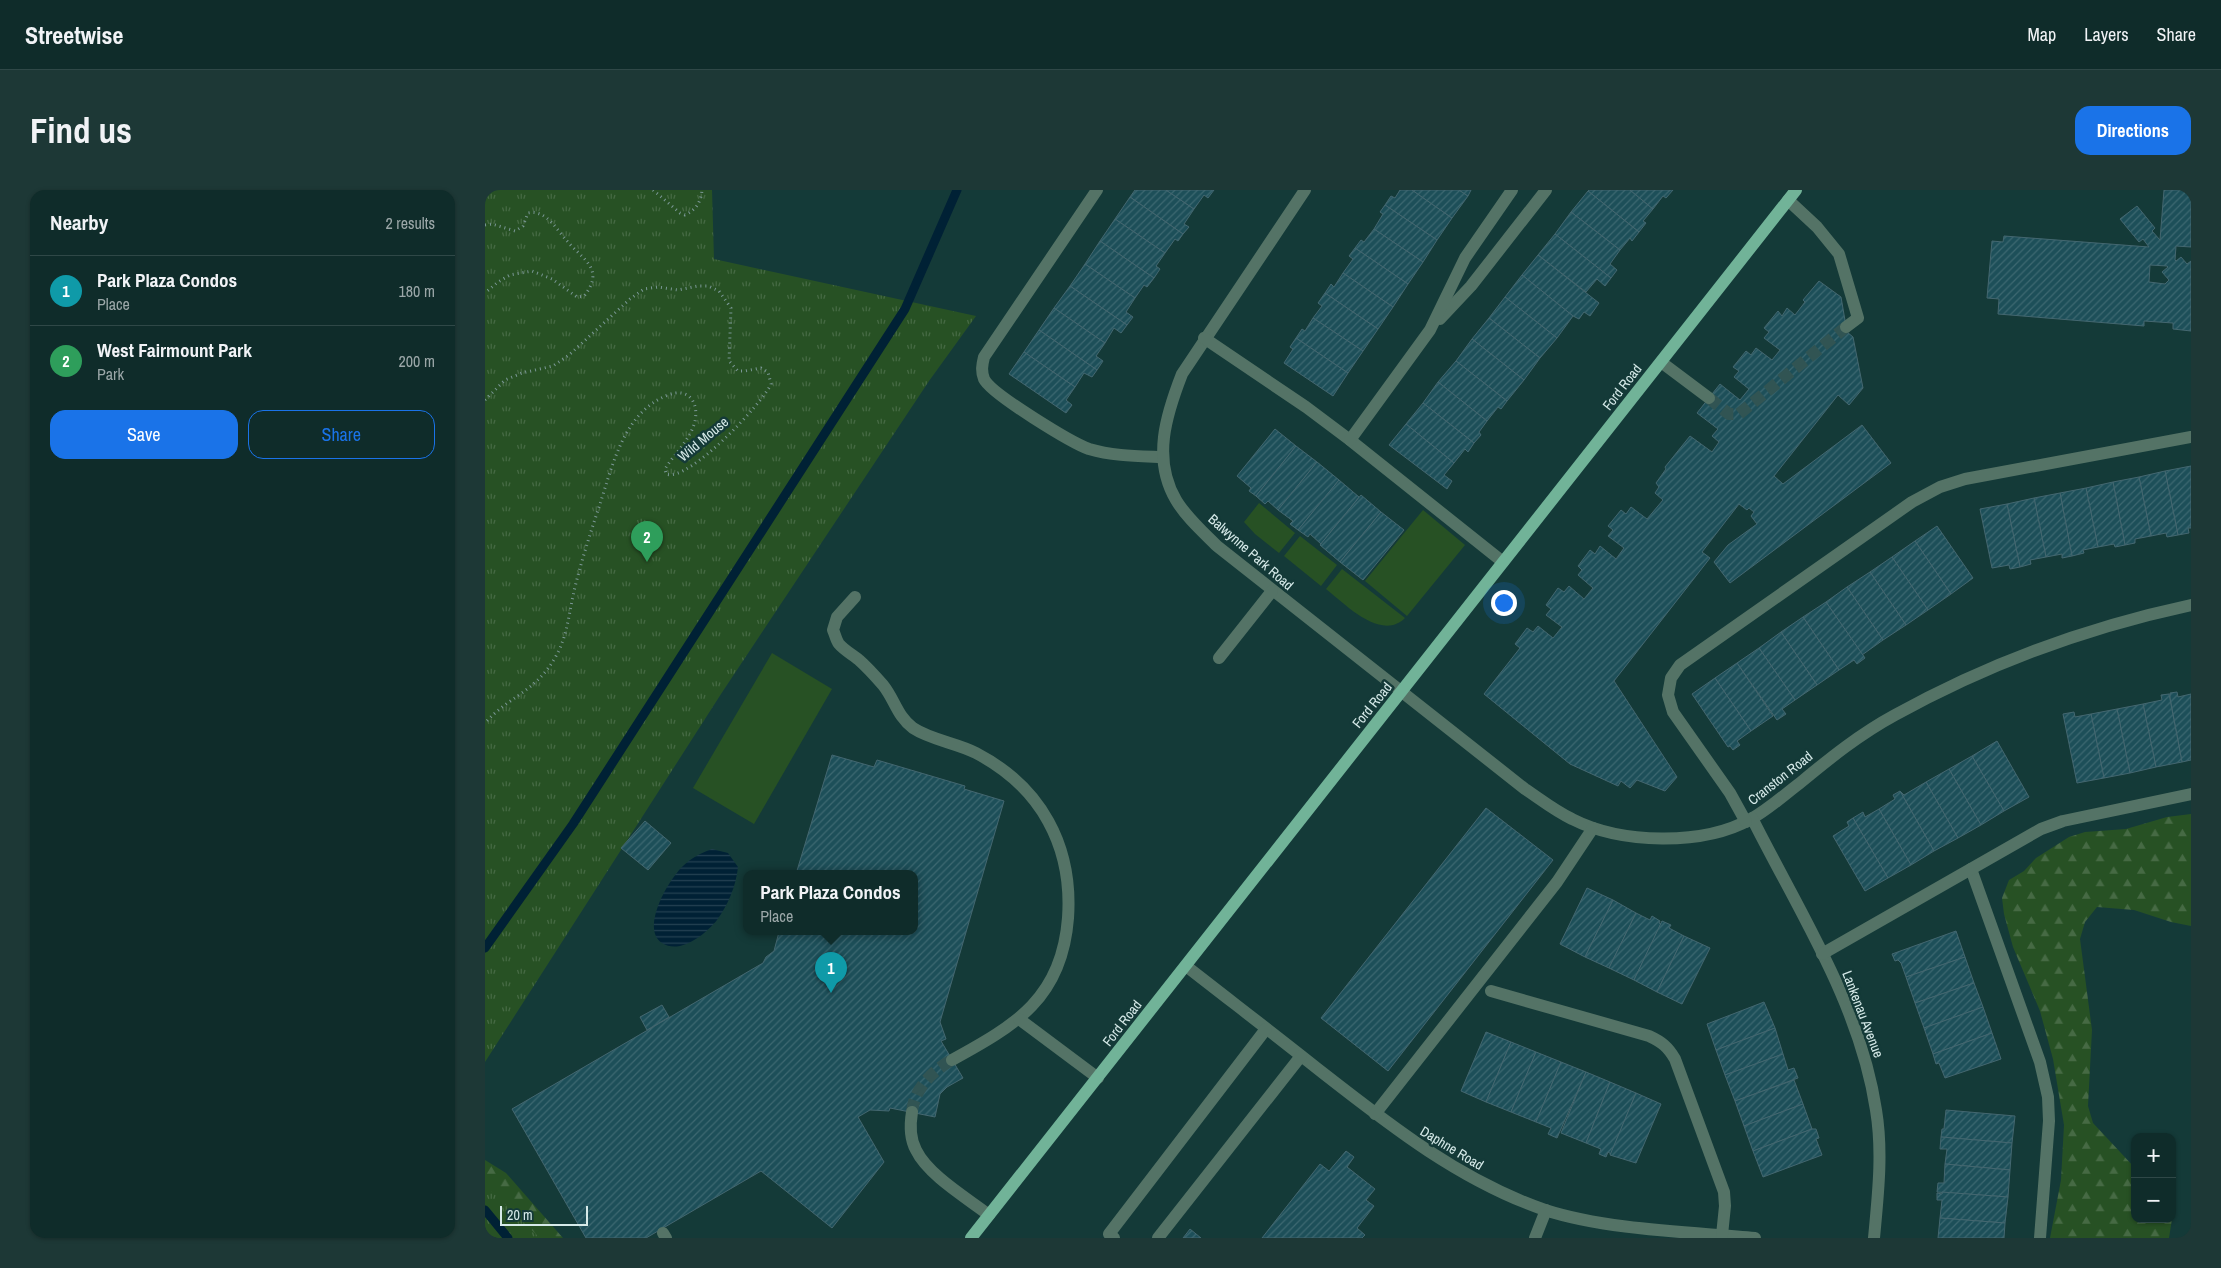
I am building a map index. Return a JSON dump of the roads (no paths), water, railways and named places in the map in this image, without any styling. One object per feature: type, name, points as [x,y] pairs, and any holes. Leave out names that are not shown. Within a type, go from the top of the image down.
[{"type":"main road","name":"Ford Road","points":[[971,1238],[1796,190]]},
{"type":"street","points":[[1097,190],[984,357],[981,368],[985,381],[997,392],[1070,441],[1111,454],[1162,457]]},
{"type":"street","name":"Balwynne Park Road","points":[[1305,190],[1204,338],[1183,374],[1169,405],[1164,432],[1162,457],[1166,480],[1176,501],[1190,519],[1217,546],[1402,691]]},
{"type":"street","points":[[1430,330],[1465,258],[1512,190]]},
{"type":"street","points":[[1350,440],[1430,330],[1471,286],[1546,190]]},
{"type":"street","points":[[1788,200],[1817,227],[1839,254],[1858,318],[1847,327]]},
{"type":"street","points":[[1204,338],[1350,440],[1503,562]]},
{"type":"street","points":[[1661,362],[1709,398]]},
{"type":"street","name":"Lankenau Avenue","points":[[1874,1238],[1879,1150],[1876,1112],[1870,1074],[1855,1028],[1822,954],[1749,820],[1673,712],[1668,695],[1671,678],[1680,665],[1913,502],[1940,487],[1965,479],[2191,437]]},
{"type":"street","points":[[1219,658],[1272,591]]},
{"type":"street","points":[[855,597],[837,617],[833,630],[839,644],[860,661],[884,686],[899,714],[914,728],[977,754],[1005,772],[1031,796],[1051,824],[1063,853],[1069,892],[1067,932],[1047,986],[1035,1003],[1019,1019],[993,1038],[952,1060]]},
{"type":"street","name":"Cranston Road","points":[[1402,691],[1525,789],[1572,820],[1617,835],[1667,838],[1722,830],[1749,820],[1859,736],[1945,689],[1998,665],[2113,625],[2191,605]]},
{"type":"street","points":[[1822,954],[2041,829],[2063,821],[2191,794]]},
{"type":"street","points":[[1375,1114],[1557,882],[1593,828]]},
{"type":"street","points":[[1971,869],[2040,1062],[2048,1097],[2049,1121],[2040,1238]]},
{"type":"street","name":"Daphne Road","points":[[1186,966],[1399,1132],[1465,1174],[1506,1194],[1546,1210],[1616,1224],[1755,1238]]},
{"type":"street","points":[[1491,991],[1649,1036],[1662,1042],[1669,1048],[1675,1059],[1724,1192],[1725,1206],[1722,1235]]},
{"type":"street","points":[[1019,1019],[1097,1078]]},
{"type":"street","points":[[1114,1238],[1109,1234],[1266,1028]]},
{"type":"street","points":[[1158,1238],[1301,1056]]},
{"type":"street","points":[[912,1112],[910,1125],[915,1150],[929,1168],[989,1214]]},
{"type":"street","points":[[1535,1238],[1546,1210]]},
{"type":"water","points":[[712,849],[728,853],[738,867],[731,895],[725,908],[712,926],[700,937],[684,945],[669,946],[662,943],[656,936],[654,926],[655,915],[664,892],[677,872],[686,863]]},
{"type":"waterway","points":[[485,948],[573,824],[905,309],[957,190]]},
{"type":"waterway","points":[[485,1210],[508,1238]]},
{"type":"tunnel","points":[[1709,398],[1729,414],[1739,414],[1846,327]]},
{"type":"tunnel","points":[[912,1112],[916,1096],[926,1081],[938,1069],[952,1060]]},
{"type":"place","name":"West Fairmount Park","points":[[647,562]]},
{"type":"place","name":"Park Plaza Condos","points":[[831,993]]}]
